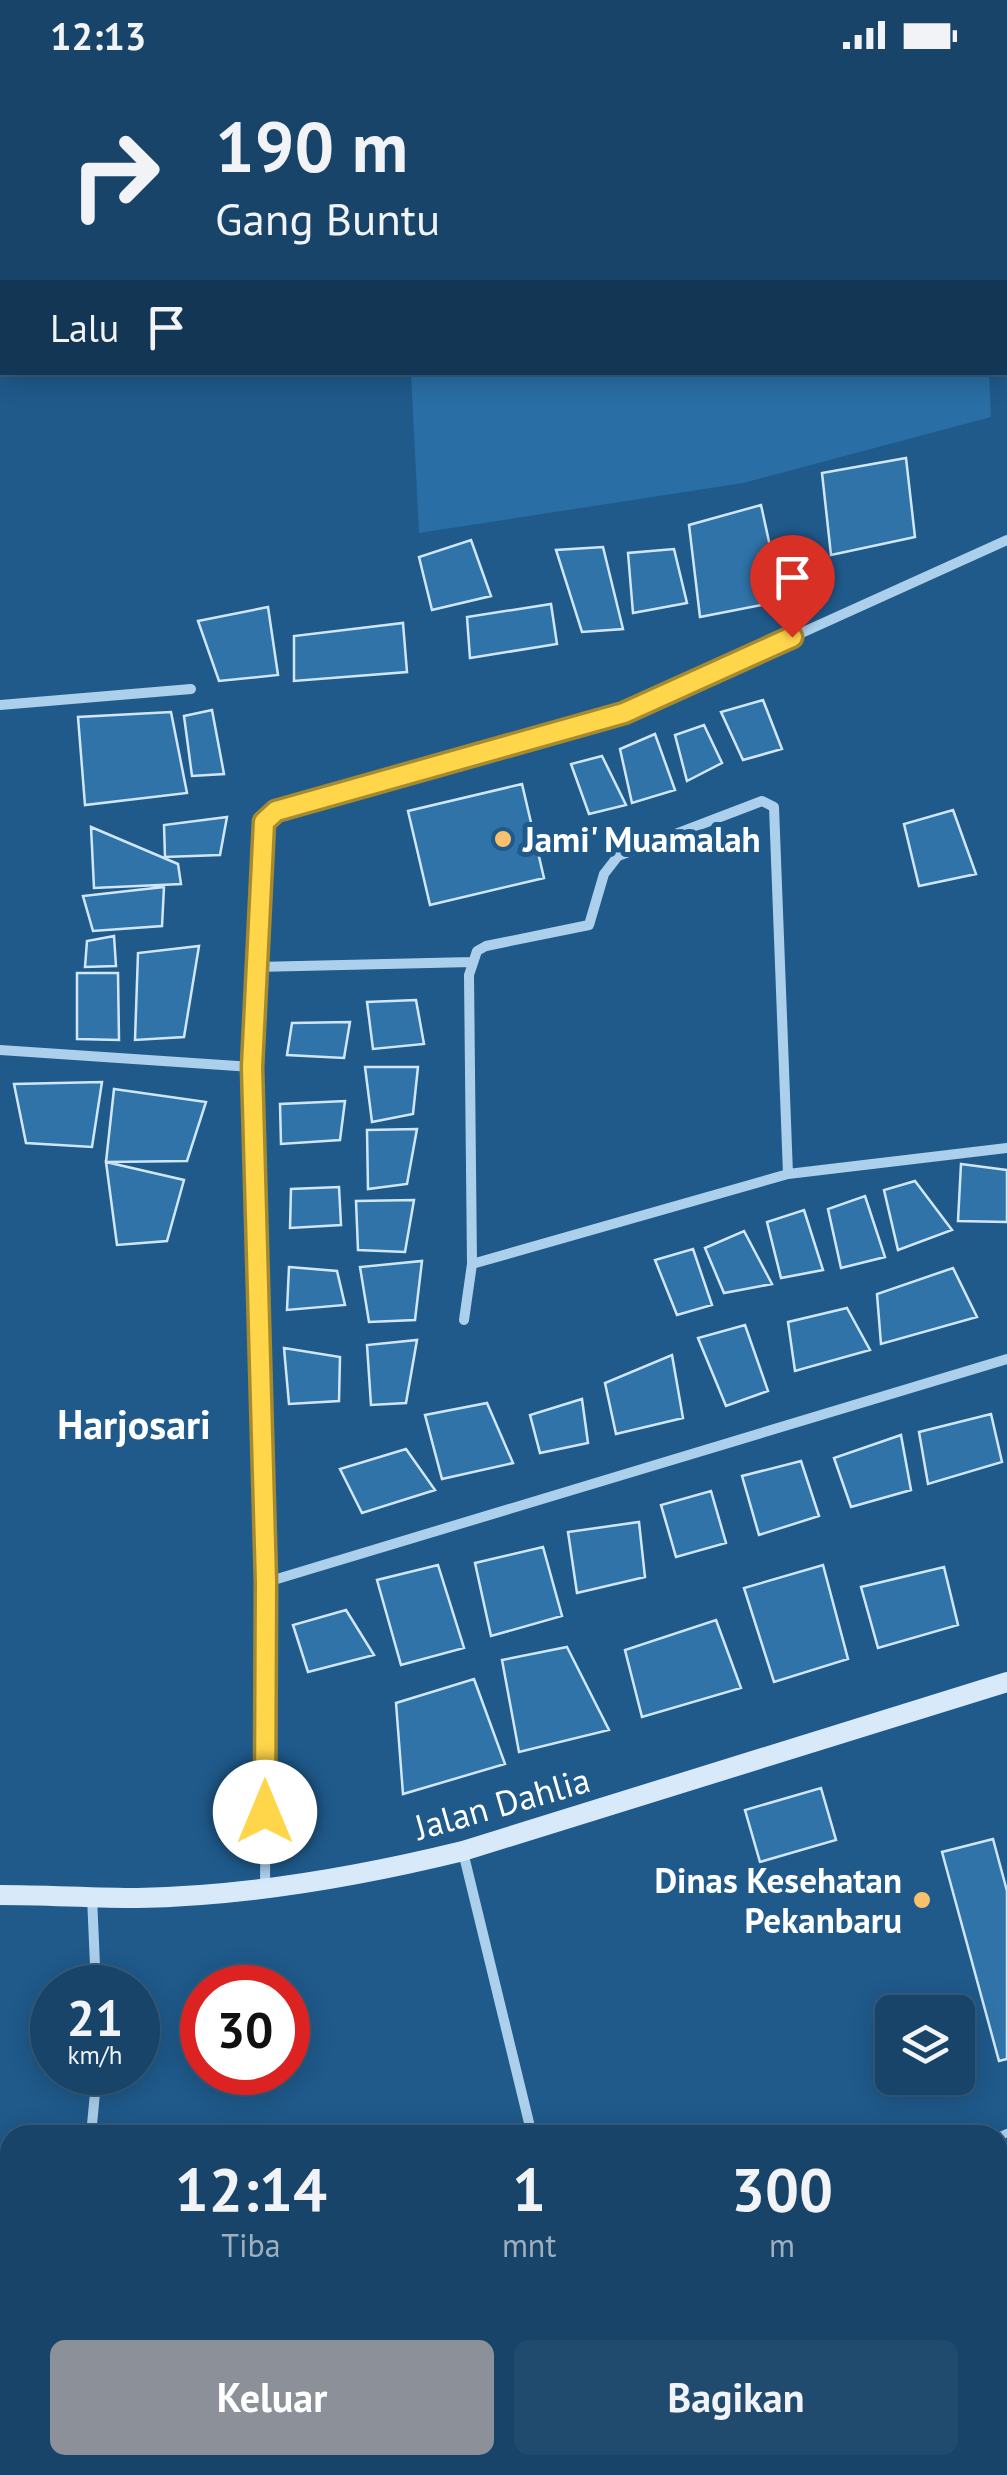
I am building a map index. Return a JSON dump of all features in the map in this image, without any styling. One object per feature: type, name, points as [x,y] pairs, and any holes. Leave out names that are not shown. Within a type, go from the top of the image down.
[{"type":"main road","name":"Jalan Dahlia","points":[[0,1895],[165,1896],[264,1888],[416,1862],[1007,1682]]},
{"type":"street","points":[[264,1888],[266,1582],[252,1067],[263,828],[270,815],[624,713],[1007,540]]},
{"type":"street","points":[[0,705],[190,688]]},
{"type":"street","points":[[464,1320],[472,1264],[469,975],[477,952],[486,946],[589,925],[604,874],[618,856],[762,802],[774,807],[788,1174]]},
{"type":"street","points":[[256,968],[472,962]]},
{"type":"street","points":[[0,1050],[252,1067]]},
{"type":"street","points":[[472,1264],[788,1174],[1007,1148]]},
{"type":"street","points":[[266,1582],[1007,1359]]},
{"type":"street","points":[[462,1851],[530,2125]]},
{"type":"street","points":[[92,1896],[95,1965]]},
{"type":"street","points":[[92,2125],[94,2095]]},
{"type":"shaded area","points":[[411,375],[989,375],[991,417],[743,483],[419,533]]},
{"type":"building","points":[[906,458],[915,537],[831,555],[822,473]]},
{"type":"building","points":[[761,505],[782,601],[700,617],[689,525]]},
{"type":"building","points":[[471,540],[491,596],[432,610],[419,557]]},
{"type":"building","points":[[603,547],[623,629],[582,632],[556,550]]},
{"type":"building","points":[[674,549],[687,603],[633,613],[628,553]]},
{"type":"building","points":[[551,604],[557,644],[470,658],[467,617]]},
{"type":"building","points":[[268,607],[278,675],[219,681],[198,621]]},
{"type":"building","points":[[403,623],[407,672],[294,681],[294,636]]},
{"type":"building","points":[[763,700],[782,749],[743,760],[721,712]]},
{"type":"building","points":[[212,710],[224,774],[192,776],[184,716]]},
{"type":"building","points":[[171,712],[187,793],[85,805],[78,717]]},
{"type":"building","points":[[704,725],[722,763],[687,781],[675,735]]},
{"type":"building","points":[[655,734],[675,790],[632,803],[620,749]]},
{"type":"building","points":[[602,756],[626,805],[589,814],[571,764]]},
{"type":"building","points":[[522,784],[544,878],[430,905],[408,811]]},
{"type":"building","points":[[953,810],[976,874],[919,886],[904,824]]},
{"type":"building","points":[[227,817],[220,855],[165,857],[164,825]]},
{"type":"building","points":[[91,827],[178,864],[181,884],[94,888]]},
{"type":"building","points":[[164,887],[162,926],[93,931],[83,896]]},
{"type":"building","points":[[114,936],[116,966],[85,967],[87,941]]},
{"type":"building","points":[[199,946],[184,1037],[135,1040],[138,953]]},
{"type":"building","points":[[77,973],[118,973],[119,1040],[77,1039]]},
{"type":"building","points":[[416,1000],[424,1044],[373,1049],[367,1002]]},
{"type":"building","points":[[350,1022],[344,1058],[287,1055],[292,1023]]},
{"type":"building","points":[[365,1067],[418,1067],[413,1114],[372,1122]]},
{"type":"building","points":[[102,1082],[92,1147],[26,1143],[14,1084]]},
{"type":"building","points":[[114,1089],[206,1102],[187,1161],[106,1162]]},
{"type":"building","points":[[345,1101],[340,1140],[281,1144],[280,1104]]},
{"type":"building","points":[[417,1129],[407,1184],[368,1189],[367,1130]]},
{"type":"building","points":[[106,1162],[184,1180],[167,1241],[117,1245]]},
{"type":"building","points":[[961,1164],[1007,1170],[1007,1222],[958,1221]]},
{"type":"building","points":[[915,1181],[952,1230],[898,1250],[884,1190]]},
{"type":"building","points":[[339,1187],[341,1225],[290,1228],[291,1189]]},
{"type":"building","points":[[865,1196],[885,1257],[841,1268],[828,1209]]},
{"type":"building","points":[[414,1200],[405,1252],[358,1250],[356,1201]]},
{"type":"building","points":[[804,1210],[823,1270],[781,1278],[767,1222]]},
{"type":"building","points":[[744,1231],[772,1284],[724,1293],[705,1248]]},
{"type":"building","points":[[693,1249],[712,1305],[677,1315],[655,1260]]},
{"type":"building","points":[[422,1261],[415,1320],[369,1322],[360,1267]]},
{"type":"building","points":[[289,1267],[337,1271],[345,1305],[287,1310]]},
{"type":"building","points":[[953,1268],[977,1317],[881,1344],[877,1294]]},
{"type":"building","points":[[847,1308],[870,1350],[795,1371],[788,1322]]},
{"type":"building","points":[[745,1325],[768,1391],[726,1406],[698,1338]]},
{"type":"building","points":[[417,1340],[406,1403],[371,1405],[367,1345]]},
{"type":"building","points":[[284,1348],[340,1357],[339,1401],[289,1404]]},
{"type":"building","points":[[672,1355],[683,1418],[616,1434],[605,1383]]},
{"type":"building","points":[[582,1399],[588,1443],[540,1453],[530,1415]]},
{"type":"building","points":[[487,1403],[513,1463],[442,1479],[425,1415]]},
{"type":"building","points":[[991,1414],[1002,1462],[928,1484],[919,1432]]},
{"type":"building","points":[[901,1435],[911,1490],[851,1507],[834,1458]]},
{"type":"building","points":[[406,1449],[435,1490],[362,1513],[340,1469]]},
{"type":"building","points":[[801,1461],[819,1516],[759,1535],[742,1476]]},
{"type":"building","points":[[711,1491],[726,1543],[676,1557],[661,1505]]},
{"type":"building","points":[[639,1522],[645,1577],[577,1593],[568,1532]]},
{"type":"building","points":[[543,1547],[562,1616],[491,1636],[475,1563]]},
{"type":"building","points":[[438,1565],[464,1648],[401,1665],[377,1580]]},
{"type":"building","points":[[823,1565],[848,1659],[774,1682],[744,1588]]},
{"type":"building","points":[[944,1567],[958,1625],[878,1648],[861,1587]]},
{"type":"building","points":[[346,1610],[374,1655],[308,1672],[293,1625]]},
{"type":"building","points":[[716,1620],[741,1688],[642,1717],[625,1650]]},
{"type":"building","points":[[567,1647],[609,1730],[519,1752],[502,1660]]},
{"type":"building","points":[[474,1679],[505,1764],[403,1794],[396,1703]]},
{"type":"building","points":[[821,1788],[836,1840],[760,1862],[745,1810]]},
{"type":"building","points":[[993,1839],[1007,1891],[1007,2059],[999,2061],[942,1852]]},
{"type":"place","name":"Jami' Muamalah","points":[[503,839]]},
{"type":"place","name":"Dinas Kesehatan Pekanbaru","points":[[922,1900]]},
{"type":"district","name":"Harjosari","points":[[134,1424]]},
{"type":"route","points":[[265,1812],[266,1582],[252,1067],[264,822],[276,811],[624,713],[792,637]]}]
